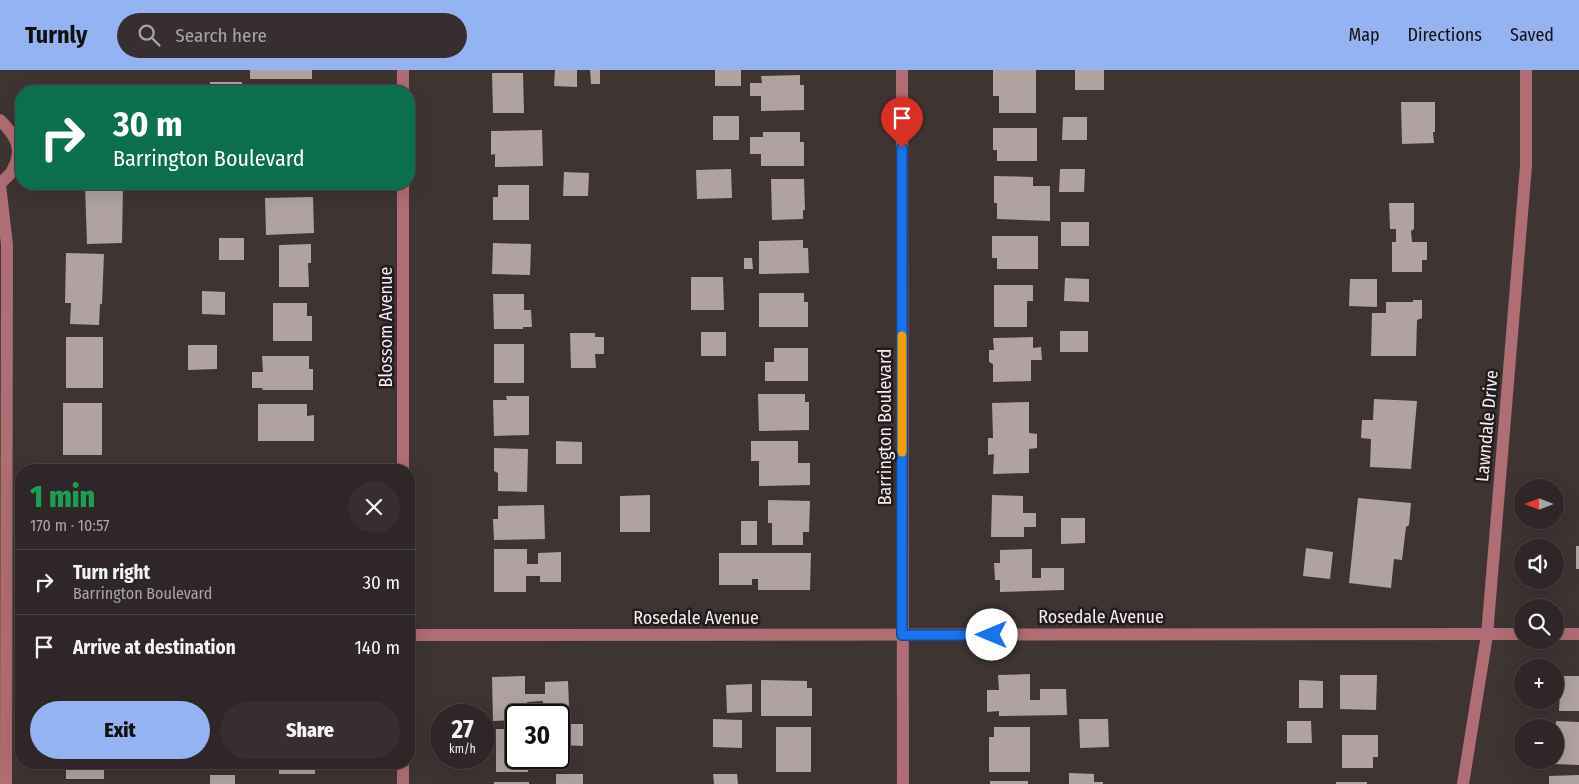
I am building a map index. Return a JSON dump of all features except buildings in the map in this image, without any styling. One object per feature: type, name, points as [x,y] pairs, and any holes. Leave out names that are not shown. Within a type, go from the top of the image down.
[{"type":"street","points":[[403,70],[403,85]]},
{"type":"street","name":"Barrington Boulevard","points":[[902,70],[903,784]]},
{"type":"street","name":"Lawndale Drive","points":[[1463,784],[1487,635],[1526,166],[1526,70]]},
{"type":"street","points":[[0,120],[13,133],[15,141]]},
{"type":"street","points":[[6,784],[3,635],[7,245],[0,185],[13,170],[15,163]]},
{"type":"street","name":"Blossom Avenue","points":[[403,190],[403,464]]},
{"type":"street","name":"Rosedale Avenue","points":[[415,635],[1514,634]]},
{"type":"street","points":[[1564,634],[1579,634]]},
{"type":"street","points":[[403,769],[403,784]]},
{"type":"slow traffic","points":[[902,336],[902,452]]},
{"type":"route","points":[[902,148],[902,635],[992,635]]}]
